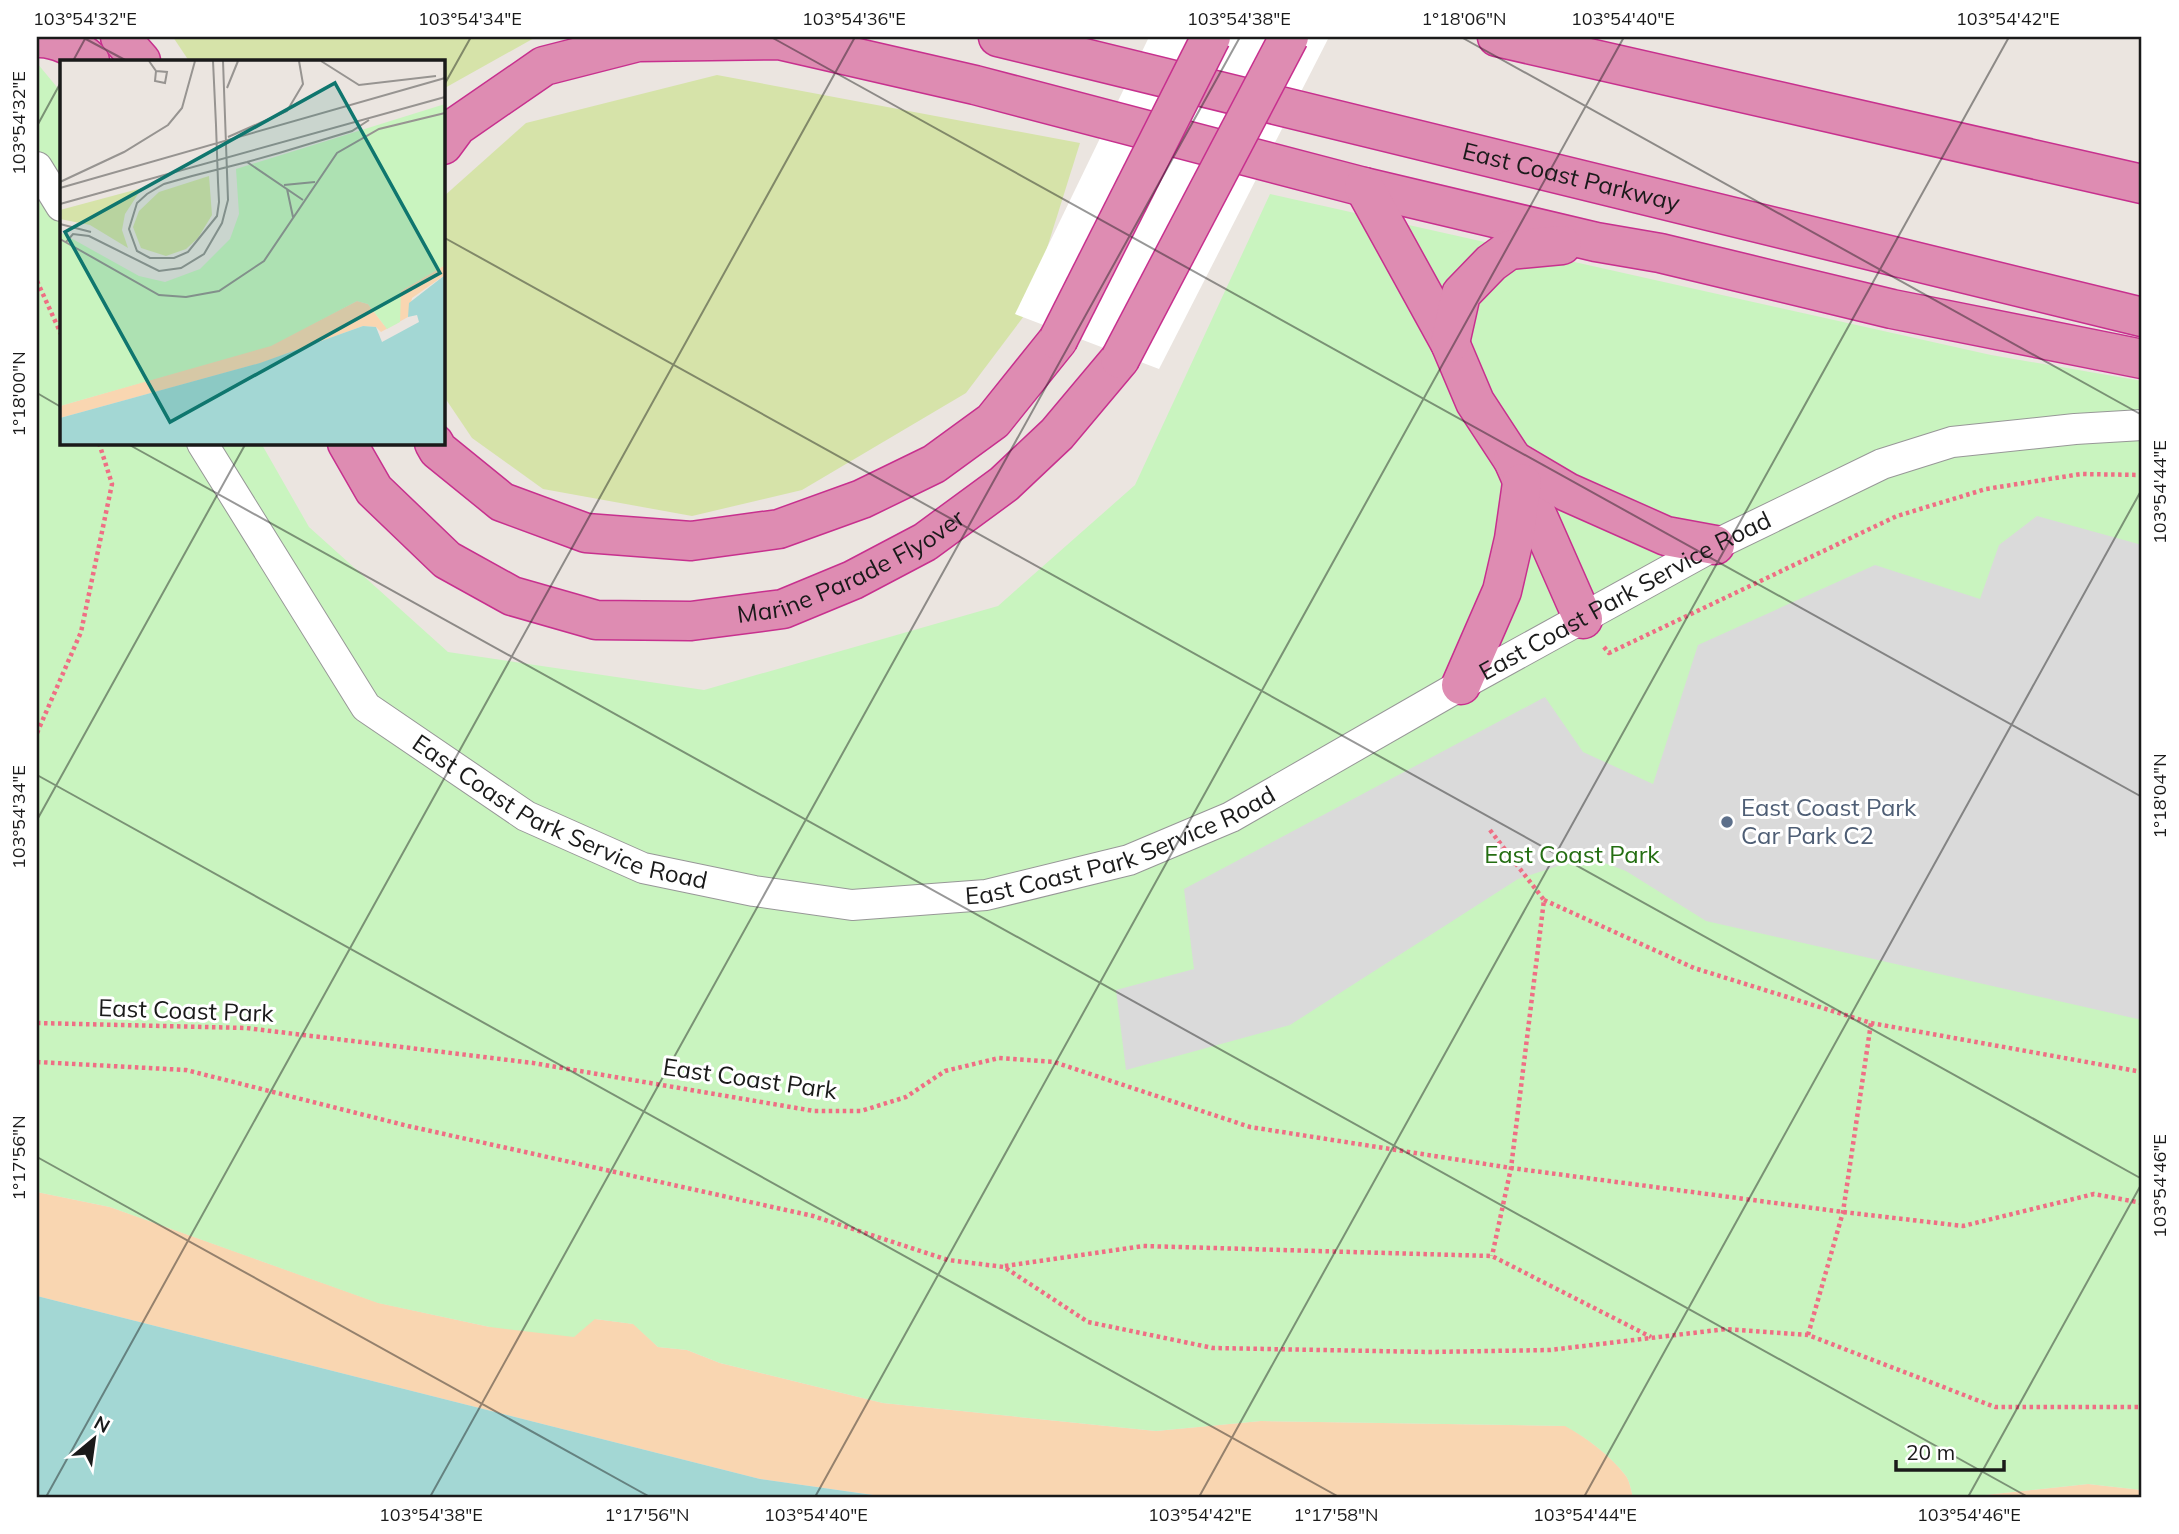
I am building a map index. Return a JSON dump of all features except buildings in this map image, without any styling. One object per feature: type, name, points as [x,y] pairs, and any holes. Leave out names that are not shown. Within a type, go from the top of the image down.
[{"type":"highway","points":[[37,38],[48,37],[82,53],[89,60]]},
{"type":"highway","points":[[120,37],[140,60]]},
{"type":"highway","name":"East Coast Parkway","points":[[999,37],[2142,317]]},
{"type":"highway","points":[[435,444],[502,502],[586,533],[691,541],[779,529],[862,499],[934,464],[993,421],[1058,340],[1211,37]]},
{"type":"highway","name":"Marine Parade Flyover","points":[[348,444],[374,490],[447,560],[512,596],[596,620],[691,621],[783,609],[853,580],[925,542],[1004,484],[1057,434],[1120,359],[1289,37]]},
{"type":"highway","points":[[1497,37],[2142,184]]},
{"type":"highway","points":[[444,144],[457,126],[544,66],[638,42],[779,40],[975,85],[1364,187],[1595,242],[1660,253],[1892,309],[2142,359]]},
{"type":"highway","points":[[1364,187],[1450,344],[1475,401],[1518,472],[1583,619]]},
{"type":"highway","points":[[1450,344],[1461,294],[1490,263],[1509,250],[1595,242]]},
{"type":"highway","points":[[1518,472],[1666,536],[1715,545]]},
{"type":"highway","points":[[1461,685],[1502,591],[1514,539],[1518,472]]},
{"type":"street","points":[[37,167],[60,204]]},
{"type":"street","name":"East Coast Park Service Road","points":[[203,444],[366,707],[526,816],[643,868],[754,891],[852,905],[986,895],[1129,860],[1231,817],[1461,685],[1715,545],[1882,464],[1952,442],[2142,425]]},
{"type":"path","points":[[37,281],[60,332]]},
{"type":"path","points":[[37,733],[81,632],[112,484],[99,444]]},
{"type":"path","points":[[1583,619],[1609,653],[1897,516],[1986,489],[2081,474],[2142,475]]},
{"type":"path","points":[[1490,831],[1544,900],[1694,968],[1871,1023],[2142,1072]]},
{"type":"path","points":[[1492,1256],[1511,1168],[1544,900]]},
{"type":"path","name":"East Coast Park","points":[[37,1023],[246,1028],[533,1063],[814,1111],[861,1111],[906,1097],[945,1071],[999,1058],[1054,1062],[1250,1127],[1511,1168],[1843,1212],[1963,1226],[2094,1194],[2142,1203]]},
{"type":"path","points":[[1808,1335],[1843,1212],[1871,1023]]},
{"type":"path","points":[[37,1062],[186,1070],[408,1126],[813,1216],[948,1260],[1004,1266],[1143,1246],[1492,1256],[1652,1338]]},
{"type":"path","points":[[1004,1266],[1088,1322],[1213,1348],[1430,1352],[1536,1350],[1726,1329],[1808,1335],[1995,1407],[2142,1408]]},
{"type":"green space","points":[[173,37],[536,37],[444,88],[444,60],[188,60]]},
{"type":"green space","name":"East Coast Park","points":[[37,63],[60,91],[60,444],[262,444],[309,527],[448,652],[704,690],[998,606],[1135,485],[1270,194],[1991,355],[2142,381],[2142,1490],[2088,1484],[1966,1497],[1633,1497],[1627,1478],[1613,1461],[1565,1426],[1261,1421],[1156,1431],[883,1403],[720,1363],[687,1350],[658,1347],[633,1324],[595,1319],[574,1337],[490,1327],[378,1303],[110,1207],[37,1192]]},
{"type":"green space","points":[[717,75],[1080,143],[1027,312],[966,393],[802,490],[692,516],[543,489],[472,438],[444,396],[444,196],[526,123]]},
{"type":"sand","points":[[37,1192],[110,1207],[379,1303],[490,1327],[595,1319],[634,1324],[658,1347],[687,1350],[720,1363],[883,1403],[1156,1431],[1261,1421],[1566,1426],[1613,1461],[1627,1478],[1633,1497],[888,1497],[760,1479],[37,1296]]},
{"type":"sand","points":[[2088,1484],[2142,1490],[2142,1497],[1966,1497]]},
{"type":"shaded area","name":"East Coast Park Car Park C2","points":[[2037,516],[2142,545],[2142,1020],[1706,921],[1626,871],[1594,859],[1561,865],[1518,879],[1290,1025],[1126,1070],[1116,990],[1194,969],[1184,889],[1545,697],[1583,752],[1653,784],[1698,645],[1875,565],[1980,599],[1999,545]]},
{"type":"water","points":[[37,1296],[760,1479],[887,1497],[37,1497]]},
{"type":"pier","points":[[1149,37],[1329,37],[1159,369],[1015,314]]},
{"type":"place","name":"East Coast Park Car Park C2","points":[[1727,822]]}]
